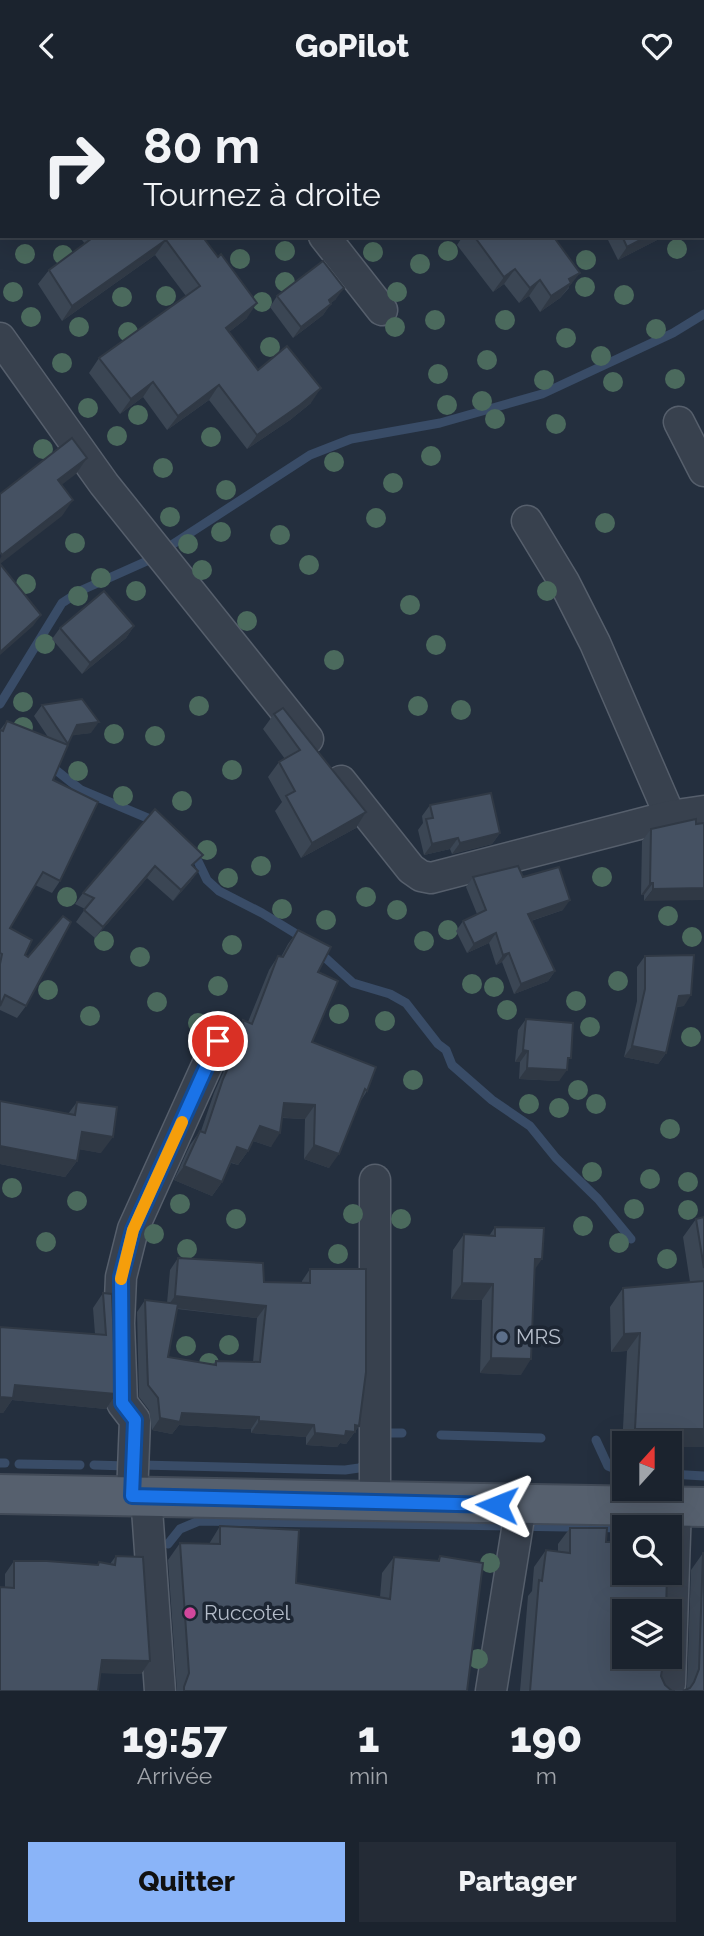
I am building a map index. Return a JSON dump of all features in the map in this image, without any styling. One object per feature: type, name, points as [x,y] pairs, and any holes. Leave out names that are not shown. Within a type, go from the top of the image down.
[{"type":"main road","points":[[0,1494],[696,1509]]},
{"type":"street","points":[[326,238],[382,310]]},
{"type":"street","points":[[0,338],[104,484],[411,869],[421,876],[431,878],[670,816],[704,811]]},
{"type":"street","points":[[680,422],[704,471]]},
{"type":"street","points":[[527,521],[565,582],[595,643],[670,816]]},
{"type":"street","points":[[160,1691],[139,1495],[135,1420],[122,1403],[121,1277],[133,1230],[218,1041]]},
{"type":"street","points":[[375,1180],[375,1501]]},
{"type":"street","points":[[491,1691],[521,1505]]},
{"type":"street","points":[[667,1691],[696,1509]]},
{"type":"building","points":[[92,238],[204,238],[218,257],[221,254],[257,303],[226,328],[258,370],[287,346],[321,388],[257,435],[219,385],[178,416],[153,382],[131,399],[99,358],[200,286],[166,240],[72,306],[49,270]]},
{"type":"building","points":[[475,238],[554,238],[580,273],[569,279],[571,283],[551,296],[540,280],[530,288],[515,269],[504,277]]},
{"type":"building","points":[[623,238],[644,238],[627,247]]},
{"type":"building","points":[[323,261],[344,288],[329,300],[331,304],[301,327],[277,296]]},
{"type":"building","points":[[72,438],[87,458],[58,480],[73,500],[2,555],[0,494]]},
{"type":"building","points":[[0,564],[41,615],[0,652]]},
{"type":"building","points":[[104,591],[134,626],[90,663],[60,628]]},
{"type":"building","points":[[82,699],[99,722],[77,725],[68,744],[42,705]]},
{"type":"building","points":[[283,708],[366,812],[312,843],[286,796],[295,791],[279,762],[300,750],[274,714]]},
{"type":"building","points":[[7,721],[68,745],[53,780],[98,802],[60,881],[43,872],[10,928],[32,940],[25,955],[28,957],[63,916],[71,922],[26,1006],[5,995],[0,1006],[0,730],[3,731]]},
{"type":"building","points":[[491,793],[500,833],[460,843],[458,838],[432,844],[426,819],[433,818],[430,805]]},
{"type":"building","points":[[155,809],[203,855],[192,865],[198,871],[181,890],[155,866],[103,927],[84,910],[94,898],[83,893]]},
{"type":"building","points":[[696,819],[696,824],[704,823],[704,888],[653,889],[653,883],[650,883],[651,829]]},
{"type":"building","points":[[518,866],[523,877],[559,867],[570,900],[528,914],[555,971],[521,984],[509,953],[503,955],[496,933],[474,944],[463,921],[486,910],[473,877]]},
{"type":"building","points":[[298,930],[331,947],[318,972],[338,981],[312,1042],[376,1067],[339,1154],[314,1145],[315,1105],[284,1103],[280,1133],[260,1126],[248,1151],[237,1147],[222,1182],[184,1166],[200,1131],[205,1133],[223,1079],[244,1034],[243,1020],[252,1024],[278,956],[283,957]]},
{"type":"building","points":[[694,955],[691,995],[679,996],[666,1053],[632,1046],[645,989],[645,956]]},
{"type":"building","points":[[526,1019],[573,1023],[571,1058],[568,1058],[567,1070],[527,1068],[528,1051],[523,1050]]},
{"type":"building","points":[[0,1101],[75,1115],[77,1102],[117,1107],[113,1137],[82,1132],[77,1161],[0,1146]]},
{"type":"building","points":[[704,1217],[704,1268],[696,1219]]},
{"type":"building","name":"MRS","points":[[495,1227],[544,1228],[542,1259],[535,1259],[531,1359],[491,1358],[493,1284],[462,1283],[464,1234],[495,1236]]},
{"type":"building","points":[[178,1258],[263,1263],[264,1282],[310,1283],[310,1269],[366,1269],[366,1372],[359,1426],[355,1425],[355,1432],[346,1431],[345,1436],[315,1433],[314,1425],[259,1421],[259,1417],[182,1413],[180,1422],[160,1418],[158,1398],[148,1385],[145,1300],[178,1304],[168,1357],[216,1365],[216,1361],[260,1362],[266,1306],[175,1296]]},
{"type":"building","points":[[704,1281],[704,1429],[635,1429],[640,1333],[624,1334],[623,1288]]},
{"type":"building","points":[[103,1293],[112,1294],[116,1394],[15,1385],[13,1398],[0,1397],[0,1327],[106,1335]]},
{"type":"building","points":[[220,1526],[299,1530],[296,1583],[390,1599],[394,1557],[439,1561],[440,1556],[483,1563],[467,1691],[184,1691],[189,1673],[180,1543],[220,1544]]},
{"type":"building","points":[[570,1528],[607,1528],[606,1542],[612,1542],[612,1585],[667,1585],[666,1599],[612,1599],[612,1669],[662,1669],[661,1676],[665,1685],[672,1691],[530,1691],[539,1580],[542,1581],[546,1550],[570,1553]]},
{"type":"building","points":[[703,1553],[704,1691],[683,1691],[690,1688],[699,1669]]},
{"type":"building","points":[[116,1556],[143,1557],[150,1661],[102,1660],[98,1691],[0,1691],[0,1587],[14,1588],[14,1561],[98,1565],[99,1562],[115,1565]]},
{"type":"waterway","points":[[0,704],[62,603],[82,590],[147,561],[310,455],[351,439],[440,423],[542,394],[673,333],[704,314]]},
{"type":"waterway","points":[[47,763],[81,790],[157,822]]},
{"type":"waterway","points":[[194,853],[207,880],[219,891],[303,938]]},
{"type":"waterway","points":[[319,952],[353,983],[390,994],[406,1003],[438,1044],[446,1050],[452,1065],[492,1100],[530,1126],[631,1239]]},
{"type":"waterway","points":[[385,1426],[385,1433],[402,1433]]},
{"type":"waterway","points":[[441,1435],[541,1438]]},
{"type":"waterway","points":[[596,1440],[608,1466],[612,1468]]},
{"type":"waterway","points":[[141,1465],[345,1470],[359,1468],[369,1462]]},
{"type":"waterway","points":[[0,1463],[5,1463]]},
{"type":"waterway","points":[[19,1464],[80,1465]]},
{"type":"waterway","points":[[94,1465],[127,1466]]},
{"type":"waterway","points":[[682,1475],[704,1476]]},
{"type":"waterway","points":[[168,1544],[180,1529],[199,1521],[612,1528]]},
{"type":"slow traffic","points":[[121,1279],[133,1230],[182,1122]]},
{"type":"place","name":"MRS","points":[[502,1337]]},
{"type":"place","name":"Ruccotel","points":[[190,1613]]},
{"type":"route","points":[[218,1041],[133,1230],[121,1277],[122,1403],[135,1420],[132,1496],[497,1505]]}]
